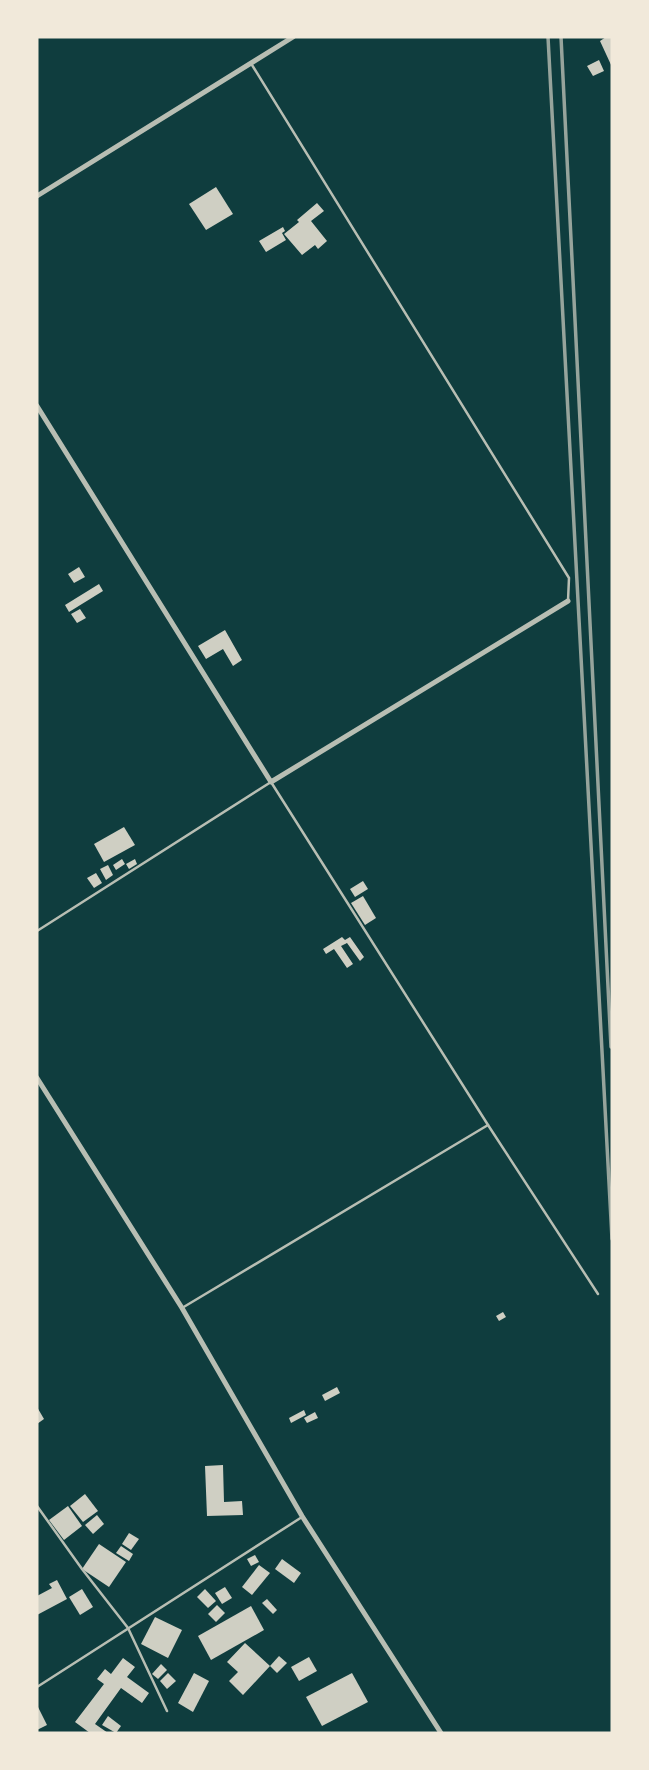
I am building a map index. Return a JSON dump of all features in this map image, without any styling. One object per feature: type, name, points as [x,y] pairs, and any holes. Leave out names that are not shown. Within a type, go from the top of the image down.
[{"type":"street","points":[[37,196],[293,37]]},
{"type":"street","points":[[37,406],[271,782],[568,601]]},
{"type":"street","points":[[37,1078],[182,1308],[302,1516],[441,1733]]},
{"type":"lane","points":[[250,62],[569,578],[568,601]]},
{"type":"lane","points":[[37,932],[271,782],[597,1294]]},
{"type":"lane","points":[[182,1308],[488,1125]]},
{"type":"lane","points":[[37,1506],[128,1628],[167,1711]]},
{"type":"lane","points":[[37,1687],[302,1516]]},
{"type":"building","points":[[612,37],[612,67],[600,41]]},
{"type":"building","points":[[599,60],[604,71],[593,76],[587,66]]},
{"type":"building","points":[[216,187],[233,214],[206,230],[189,204]]},
{"type":"building","points":[[317,203],[324,211],[311,221],[327,241],[318,249],[315,245],[302,255],[284,234]]},
{"type":"building","points":[[283,227],[285,231],[282,233],[286,240],[266,252],[259,241]]},
{"type":"building","points":[[79,567],[85,577],[74,583],[68,574]]},
{"type":"building","points":[[99,584],[103,591],[69,612],[65,605]]},
{"type":"building","points":[[80,609],[86,618],[77,623],[71,614]]},
{"type":"building","points":[[225,630],[242,660],[233,666],[223,649],[206,659],[198,646]]},
{"type":"building","points":[[124,827],[135,845],[104,862],[94,844]]},
{"type":"building","points":[[122,859],[125,864],[116,870],[113,865]]},
{"type":"building","points":[[135,859],[137,864],[129,869],[126,864]]},
{"type":"building","points":[[108,865],[113,875],[106,880],[100,869]]},
{"type":"building","points":[[96,873],[102,883],[94,888],[87,878]]},
{"type":"building","points":[[363,881],[368,889],[355,897],[350,889]]},
{"type":"building","points":[[363,896],[376,918],[365,925],[351,903]]},
{"type":"building","points":[[342,937],[345,940],[350,937],[364,957],[360,961],[347,943],[341,946],[353,964],[347,968],[334,949],[326,954],[323,949]]},
{"type":"building","points":[[503,1312],[506,1317],[499,1321],[496,1316]]},
{"type":"building","points":[[337,1387],[340,1393],[325,1401],[322,1395]]},
{"type":"building","points":[[37,1407],[44,1419],[37,1424]]},
{"type":"building","points":[[304,1410],[306,1415],[291,1423],[289,1418]]},
{"type":"building","points":[[315,1412],[318,1418],[307,1423],[304,1418]]},
{"type":"building","points":[[223,1465],[224,1502],[242,1501],[243,1515],[207,1516],[205,1466]]},
{"type":"building","points":[[85,1494],[98,1511],[83,1522],[70,1506]]},
{"type":"building","points":[[68,1506],[82,1526],[64,1540],[49,1520]]},
{"type":"building","points":[[97,1515],[104,1524],[93,1534],[85,1525]]},
{"type":"building","points":[[129,1533],[139,1539],[131,1550],[122,1544]]},
{"type":"building","points":[[99,1544],[126,1562],[109,1587],[82,1569]]},
{"type":"building","points":[[121,1546],[133,1554],[129,1561],[116,1553]]},
{"type":"building","points":[[255,1555],[259,1562],[251,1566],[247,1559]]},
{"type":"building","points":[[282,1559],[301,1573],[294,1583],[275,1569]]},
{"type":"building","points":[[259,1565],[270,1573],[252,1595],[242,1587]]},
{"type":"building","points":[[57,1580],[67,1599],[37,1615],[37,1596],[52,1588],[49,1584]]},
{"type":"building","points":[[225,1587],[232,1598],[222,1604],[215,1593]]},
{"type":"building","points":[[82,1589],[93,1607],[80,1615],[69,1597]]},
{"type":"building","points":[[205,1589],[216,1601],[208,1608],[197,1597]]},
{"type":"building","points":[[267,1599],[277,1610],[273,1614],[262,1603]]},
{"type":"building","points":[[217,1605],[225,1613],[216,1622],[208,1614]]},
{"type":"building","points":[[251,1606],[264,1630],[211,1660],[198,1636]]},
{"type":"building","points":[[155,1617],[182,1630],[168,1658],[141,1644]]},
{"type":"building","points":[[245,1643],[270,1666],[243,1695],[229,1681],[238,1672],[227,1662]]},
{"type":"building","points":[[279,1656],[287,1663],[277,1673],[270,1666]]},
{"type":"building","points":[[309,1657],[317,1671],[299,1681],[291,1667]]},
{"type":"building","points":[[123,1658],[135,1667],[127,1677],[149,1693],[142,1703],[121,1688],[95,1724],[108,1733],[90,1733],[75,1722],[104,1684],[97,1679],[105,1669],[111,1674]]},
{"type":"building","points":[[161,1664],[167,1670],[158,1679],[152,1674]]},
{"type":"building","points":[[168,1673],[176,1681],[167,1689],[160,1681]]},
{"type":"building","points":[[194,1673],[209,1681],[193,1712],[178,1703]]},
{"type":"building","points":[[352,1673],[368,1702],[322,1726],[306,1697]]},
{"type":"building","points":[[37,1705],[47,1725],[37,1730]]},
{"type":"building","points":[[108,1716],[121,1726],[116,1733],[102,1725]]},
{"type":"railway","points":[[548,37],[612,1239]]},
{"type":"railway","points":[[561,37],[611,1047]]}]
